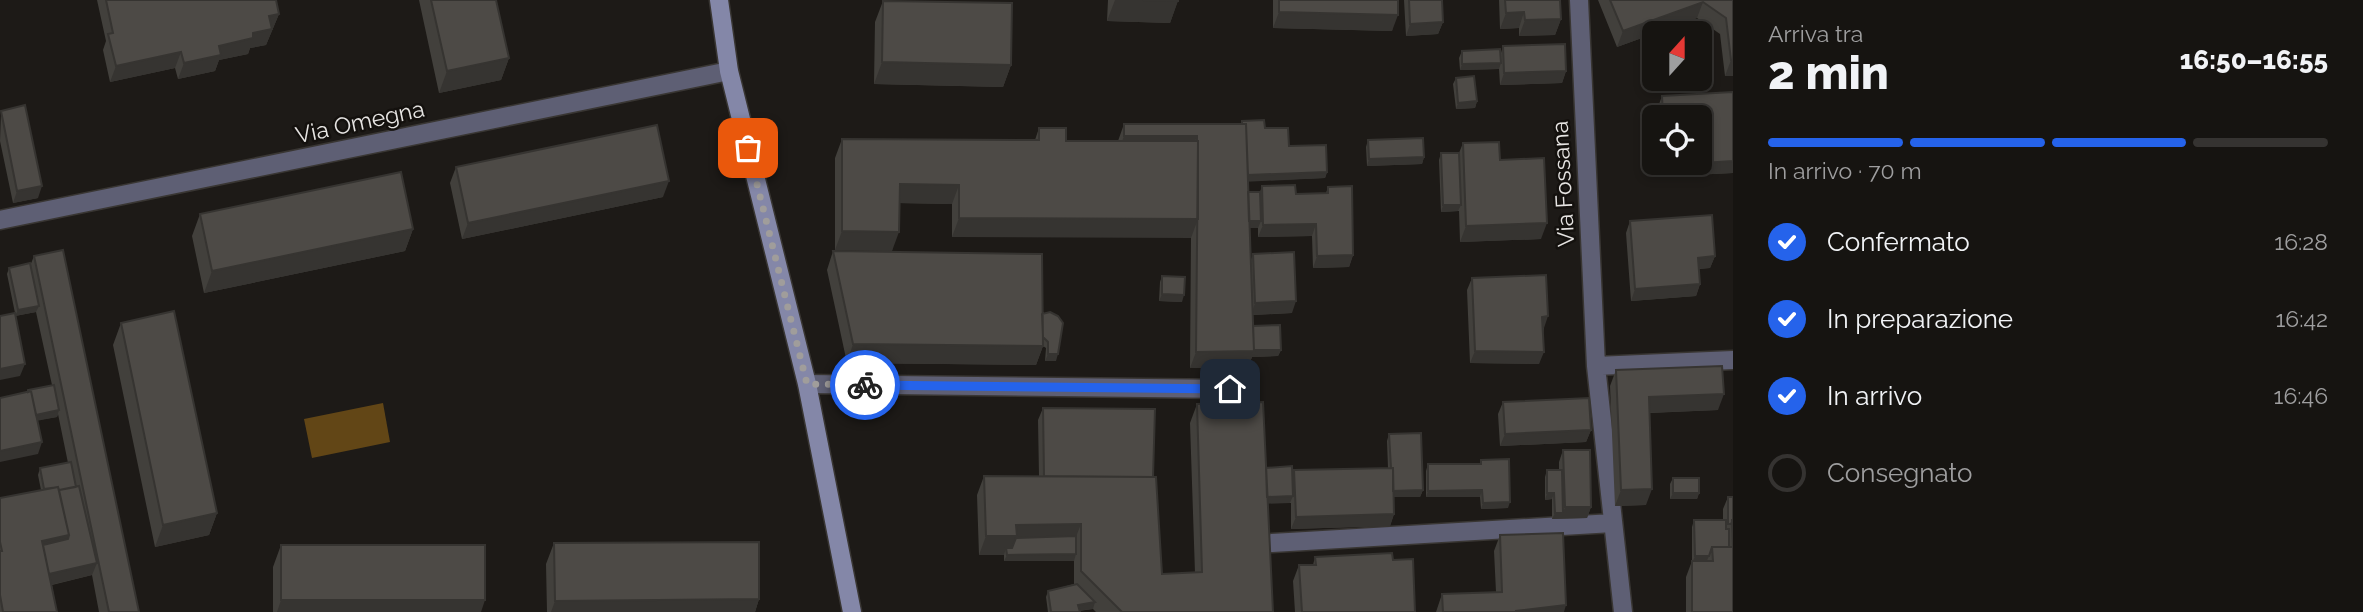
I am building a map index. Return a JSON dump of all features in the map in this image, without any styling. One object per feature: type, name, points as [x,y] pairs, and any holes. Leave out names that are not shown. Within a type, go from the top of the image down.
[{"type":"main road","points":[[719,0],[729,71],[807,384],[852,612]]},
{"type":"street","name":"Via Fossana","points":[[1579,0],[1596,366],[1623,612]]},
{"type":"street","name":"Via Omegna","points":[[0,220],[729,71]]},
{"type":"street","points":[[1596,366],[1733,360]]},
{"type":"street","points":[[807,384],[1230,389]]},
{"type":"street","points":[[1272,542],[1613,523]]},
{"type":"shaded area","points":[[383,403],[390,442],[312,458],[304,419]]},
{"type":"building","points":[[106,0],[276,0],[279,14],[269,16],[272,29],[253,33],[253,38],[219,46],[221,55],[184,63],[181,52],[116,66],[108,34],[113,33]]},
{"type":"building","points":[[431,0],[496,0],[509,58],[447,71]]},
{"type":"building","points":[[1279,0],[1398,0],[1398,15],[1279,12]]},
{"type":"building","points":[[1409,0],[1442,0],[1443,22],[1410,24]]},
{"type":"building","points":[[1505,0],[1560,0],[1561,19],[1525,20],[1524,12],[1506,13]]},
{"type":"building","points":[[1610,0],[1733,0],[1733,60],[1726,18],[1703,2],[1651,21],[1642,21],[1642,24],[1623,31]]},
{"type":"building","points":[[883,1],[1012,3],[1011,65],[882,62]]},
{"type":"building","points":[[1565,44],[1566,71],[1504,73],[1503,46]]},
{"type":"building","points":[[1500,49],[1501,63],[1462,64],[1462,51]]},
{"type":"building","points":[[1474,76],[1477,101],[1458,103],[1456,78]]},
{"type":"building","points":[[1733,92],[1733,161],[1712,162],[1712,105],[1662,105],[1662,96]]},
{"type":"building","points":[[25,105],[42,186],[17,191],[1,111]]},
{"type":"building","points":[[1264,120],[1265,128],[1288,128],[1289,146],[1326,145],[1327,172],[1248,175],[1246,124],[1242,124],[1242,121]]},
{"type":"building","points":[[1124,124],[1246,124],[1254,351],[1196,352],[1197,136],[1124,136]]},
{"type":"building","points":[[657,125],[669,181],[468,223],[456,167]]},
{"type":"building","points":[[1039,128],[1066,128],[1066,141],[1198,141],[1198,219],[959,218],[959,185],[900,184],[899,232],[842,231],[842,139],[1039,140]]},
{"type":"building","points":[[1423,138],[1424,157],[1369,159],[1368,140]]},
{"type":"building","points":[[1499,142],[1500,160],[1544,158],[1547,223],[1466,226],[1463,143]]},
{"type":"building","points":[[1441,153],[1459,153],[1461,205],[1443,205]]},
{"type":"building","points":[[401,172],[413,229],[212,271],[200,214]]},
{"type":"building","points":[[1295,185],[1296,194],[1328,193],[1328,187],[1352,186],[1353,255],[1317,256],[1316,224],[1263,225],[1262,186]]},
{"type":"building","points":[[1248,192],[1260,192],[1261,221],[1249,221]]},
{"type":"building","points":[[1712,215],[1715,256],[1698,258],[1700,284],[1635,289],[1630,221]]},
{"type":"building","points":[[63,250],[139,612],[109,612],[34,256]]},
{"type":"building","points":[[833,251],[1042,254],[1043,346],[853,344]]},
{"type":"building","points":[[1294,252],[1296,301],[1255,303],[1253,254]]},
{"type":"building","points":[[30,263],[39,306],[18,310],[9,268]]},
{"type":"building","points":[[1546,275],[1548,316],[1542,317],[1544,352],[1475,351],[1472,278]]},
{"type":"building","points":[[1162,276],[1185,277],[1184,295],[1162,294]]},
{"type":"building","points":[[174,311],[217,513],[163,525],[121,323]]},
{"type":"building","points":[[1050,312],[1058,316],[1063,323],[1058,354],[1048,354],[1048,342],[1043,337],[1042,314]]},
{"type":"building","points":[[15,313],[25,364],[0,369],[0,316]]},
{"type":"building","points":[[1280,325],[1281,350],[1254,350],[1253,326]]},
{"type":"building","points":[[1722,366],[1724,394],[1649,397],[1652,489],[1621,490],[1616,370]]},
{"type":"building","points":[[54,385],[59,410],[36,415],[31,391],[28,390]]},
{"type":"building","points":[[31,391],[42,442],[0,451],[0,398]]},
{"type":"building","points":[[1589,398],[1591,430],[1505,434],[1503,402]]},
{"type":"building","points":[[1263,402],[1273,612],[1122,612],[1081,571],[1081,524],[1016,525],[1017,536],[986,536],[984,476],[1156,477],[1162,574],[1202,572],[1197,404]]},
{"type":"building","points":[[1043,408],[1155,409],[1153,477],[1044,476]]},
{"type":"building","points":[[1421,433],[1423,490],[1393,491],[1389,434]]},
{"type":"building","points":[[1563,450],[1590,450],[1591,507],[1565,507]]},
{"type":"building","points":[[1509,459],[1510,502],[1483,503],[1482,490],[1428,491],[1428,464],[1481,464],[1481,460]]},
{"type":"building","points":[[71,462],[76,487],[44,489],[40,468]]},
{"type":"building","points":[[1292,466],[1293,496],[1267,497],[1266,468]]},
{"type":"building","points":[[1393,468],[1394,514],[1296,517],[1294,470]]},
{"type":"building","points":[[1547,470],[1562,470],[1563,513],[1555,513],[1554,493],[1547,493]]},
{"type":"building","points":[[1673,478],[1699,478],[1699,493],[1673,493]]},
{"type":"building","points":[[79,486],[97,563],[49,574],[43,545],[68,539],[69,535],[59,490]]},
{"type":"building","points":[[58,487],[69,535],[42,541],[57,612],[3,612],[0,595],[0,498]]},
{"type":"building","points":[[1728,497],[1733,497],[1731,524],[1728,524]]},
{"type":"building","points":[[1694,520],[1726,520],[1729,547],[1712,547],[1709,556],[1695,556]]},
{"type":"building","points":[[1563,533],[1566,605],[1516,612],[1443,612],[1442,594],[1502,592],[1500,535]]},
{"type":"building","points":[[1076,536],[1076,554],[1007,555],[1006,548],[1012,548],[1016,538]]},
{"type":"building","points":[[759,542],[759,599],[555,601],[554,543]]},
{"type":"building","points":[[281,545],[485,545],[485,600],[281,600]]},
{"type":"building","points":[[1712,547],[1733,547],[1733,612],[1692,612],[1692,561],[1713,561]]},
{"type":"building","points":[[1392,553],[1393,560],[1413,559],[1415,612],[1302,612],[1299,565],[1316,565],[1315,557]]},
{"type":"building","points":[[1077,584],[1095,602],[1078,605],[1080,612],[1051,612],[1048,591]]},
{"type":"way so far","points":[[748,148],[807,384],[865,385]]},
{"type":"route","points":[[865,385],[1230,389]]}]
